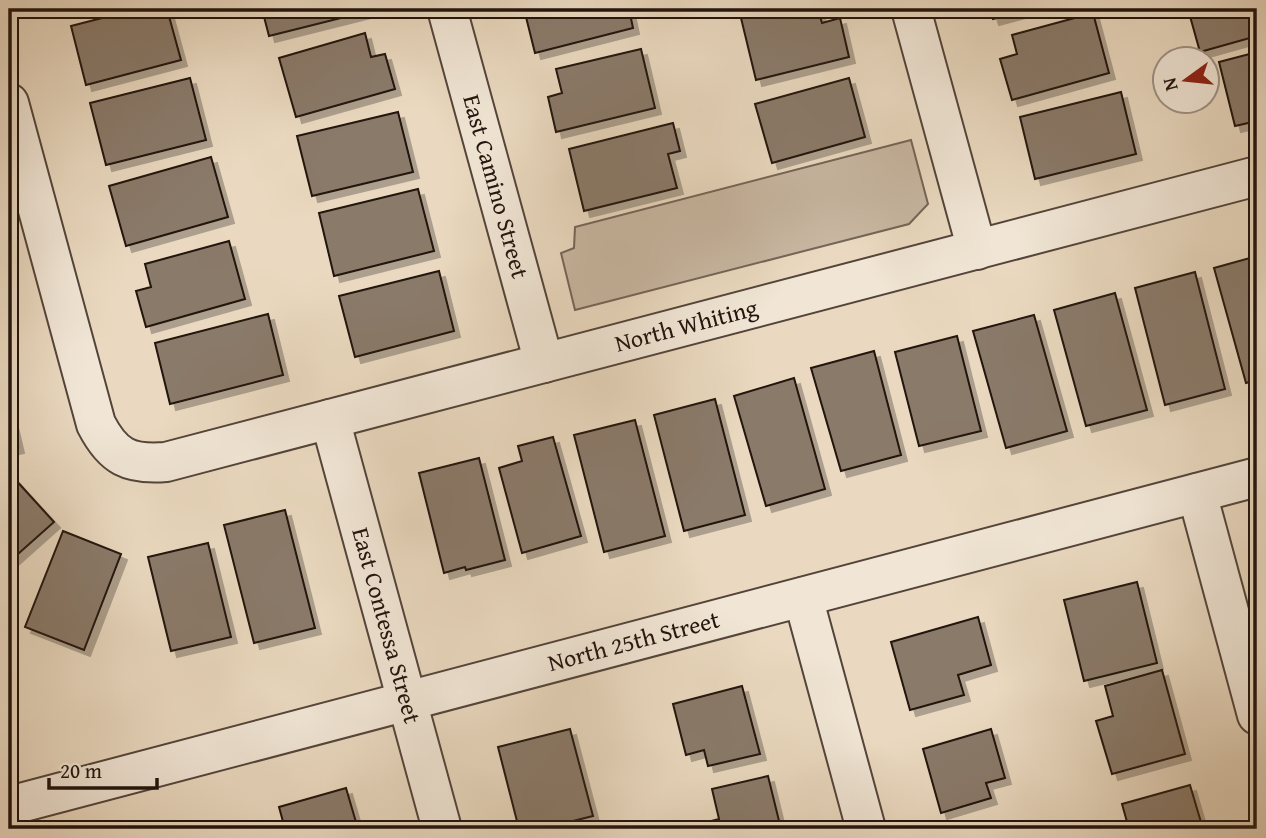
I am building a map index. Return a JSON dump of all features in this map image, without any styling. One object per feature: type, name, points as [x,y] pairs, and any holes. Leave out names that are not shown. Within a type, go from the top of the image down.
[{"type":"street","name":"East Camino Street","points":[[447,9],[544,363]]},
{"type":"street","points":[[911,9],[977,250]]},
{"type":"street","name":"North Whiting","points":[[9,103],[90,406],[105,440],[116,453],[132,461],[166,463],[1257,176]]},
{"type":"street","name":"East Contessa Street","points":[[330,419],[442,829]]},
{"type":"street","name":"North 25th Street","points":[[14,813],[407,702],[1257,477]]},
{"type":"street","points":[[1197,493],[1257,715]]},
{"type":"street","points":[[803,597],[866,829]]},
{"type":"shaded area","points":[[911,140],[928,204],[909,224],[575,310],[561,253],[574,248],[575,227]]},
{"type":"building","points":[[137,9],[167,9],[181,60],[86,85],[71,26]]},
{"type":"building","points":[[262,9],[369,9],[369,11],[269,36]]},
{"type":"building","points":[[538,9],[629,9],[633,28],[535,53],[526,17],[540,14]]},
{"type":"building","points":[[778,9],[818,9],[822,23],[840,18],[849,57],[756,80],[741,18]]},
{"type":"building","points":[[990,9],[1031,9],[993,19]]},
{"type":"building","points":[[1188,9],[1257,9],[1257,36],[1220,46],[1198,46]]},
{"type":"building","points":[[1093,13],[1109,73],[1012,100],[1000,59],[1017,54],[1012,35]]},
{"type":"building","points":[[365,33],[371,57],[385,54],[395,89],[296,117],[279,58]]},
{"type":"building","points":[[641,49],[655,108],[556,132],[548,97],[562,93],[556,69]]},
{"type":"building","points":[[1257,52],[1257,121],[1235,126],[1220,62]]},
{"type":"building","points":[[190,78],[206,140],[106,165],[90,103]]},
{"type":"building","points":[[849,78],[865,137],[772,163],[755,104]]},
{"type":"building","points":[[1121,92],[1136,154],[1035,179],[1020,117]]},
{"type":"building","points":[[398,112],[413,172],[312,196],[297,136]]},
{"type":"building","points":[[673,123],[680,151],[668,154],[677,188],[584,211],[569,149]]},
{"type":"building","points":[[211,157],[228,217],[126,246],[109,186]]},
{"type":"building","points":[[418,189],[434,251],[334,276],[319,213]]},
{"type":"building","points":[[229,241],[245,299],[146,327],[136,291],[151,287],[145,264]]},
{"type":"building","points":[[1257,256],[1257,380],[1246,383],[1214,268]]},
{"type":"building","points":[[439,271],[454,331],[355,357],[339,296]]},
{"type":"building","points":[[1195,272],[1225,389],[1165,405],[1135,288]]},
{"type":"building","points":[[1115,293],[1147,410],[1086,426],[1054,310]]},
{"type":"building","points":[[268,314],[283,375],[170,404],[155,343]]},
{"type":"building","points":[[1034,315],[1067,431],[1006,448],[973,331]]},
{"type":"building","points":[[957,336],[981,431],[919,446],[895,352]]},
{"type":"building","points":[[874,351],[901,455],[841,471],[811,368]]},
{"type":"building","points":[[794,378],[825,489],[766,506],[734,396]]},
{"type":"building","points":[[715,399],[745,515],[684,531],[654,415]]},
{"type":"building","points":[[9,409],[18,447],[9,449]]},
{"type":"building","points":[[635,420],[665,536],[604,552],[574,435]]},
{"type":"building","points":[[553,437],[581,536],[522,553],[499,468],[522,461],[518,446]]},
{"type":"building","points":[[479,458],[505,560],[444,573],[419,473]]},
{"type":"building","points":[[13,477],[54,522],[9,562],[9,481]]},
{"type":"building","points":[[285,510],[315,628],[254,643],[224,525]]},
{"type":"building","points":[[63,531],[121,554],[84,650],[25,627]]},
{"type":"building","points":[[208,543],[231,637],[171,651],[148,557]]},
{"type":"building","points":[[1137,582],[1157,663],[1084,681],[1064,600]]},
{"type":"building","points":[[978,617],[991,665],[958,675],[964,695],[910,710],[891,642]]},
{"type":"building","points":[[1162,670],[1185,754],[1112,774],[1096,721],[1113,716],[1105,686]]},
{"type":"building","points":[[742,686],[760,754],[708,766],[704,750],[686,755],[673,704]]},
{"type":"building","points":[[570,729],[593,816],[541,829],[519,829],[498,747]]},
{"type":"building","points":[[991,729],[1005,778],[986,783],[991,798],[941,813],[923,749]]},
{"type":"building","points":[[768,776],[781,829],[706,829],[704,823],[719,819],[712,789]]},
{"type":"building","points":[[1190,785],[1203,829],[1129,829],[1122,804]]},
{"type":"building","points":[[346,788],[358,829],[285,829],[279,807]]}]
